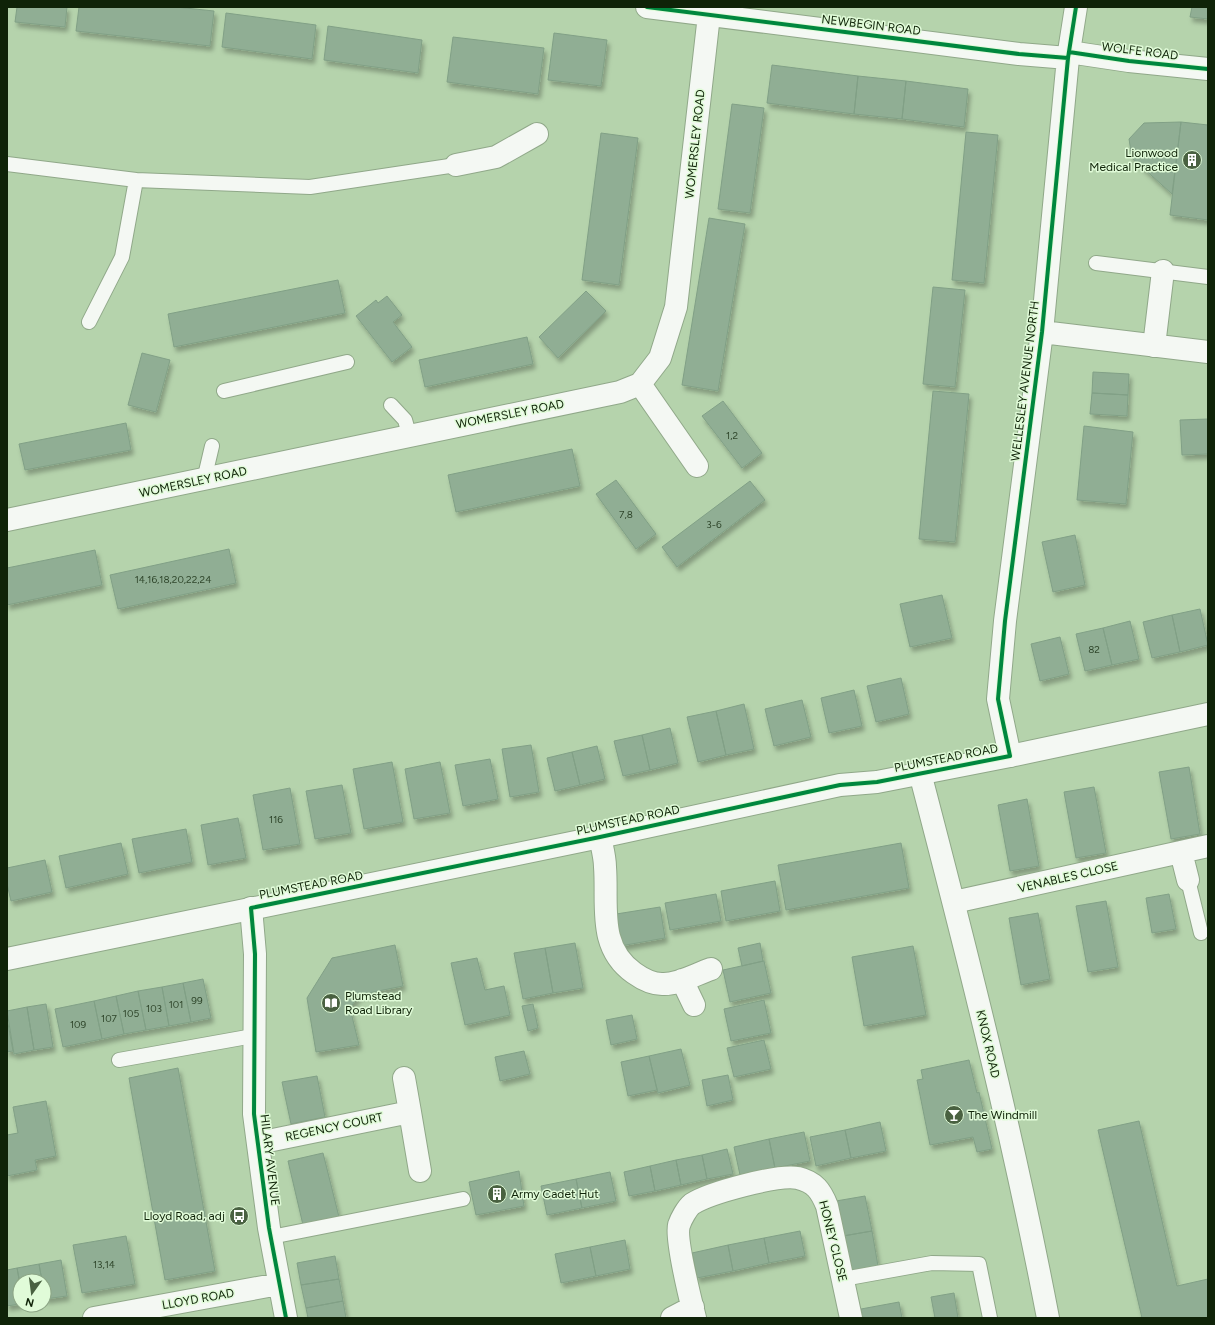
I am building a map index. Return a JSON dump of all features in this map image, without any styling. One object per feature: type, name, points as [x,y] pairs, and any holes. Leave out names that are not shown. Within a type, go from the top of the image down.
[{"type":"street","name":"NEWBEGIN ROAD","points":[[647,7],[1020,54],[1069,55]]},
{"type":"street","name":"WELLESLEY AVENUE NORTH","points":[[1010,756],[998,699],[1006,621],[1042,332],[1069,55],[1076,7]]},
{"type":"street","name":"WOMERSLEY ROAD","points":[[7,520],[204,480],[409,434],[620,392],[640,384],[660,358],[676,307],[709,15]]},
{"type":"street","name":"WOLFE ROAD","points":[[1069,55],[1208,69]]},
{"type":"street","points":[[456,165],[496,157],[537,134]]},
{"type":"street","points":[[1154,346],[1163,271]]},
{"type":"street","name":"WELLESLEY AVENUE NORTH","points":[[1042,332],[1208,352]]},
{"type":"street","points":[[640,384],[698,466]]},
{"type":"street","name":"PLUMSTEAD ROAD","points":[[7,959],[600,837],[840,785],[877,782],[1010,756],[1208,714]]},
{"type":"street","name":"KNOX ROAD","points":[[920,773],[979,1001],[1034,1248],[1048,1318]]},
{"type":"street","points":[[600,837],[605,866],[605,915],[608,936],[616,956],[627,968],[642,978],[662,984],[682,980],[711,969]]},
{"type":"street","name":"VENABLES CLOSE","points":[[954,902],[1208,846]]},
{"type":"street","points":[[1181,852],[1188,880]]},
{"type":"street","name":"HILARY AVENUE","points":[[251,908],[255,954],[254,1114],[271,1238],[286,1318]]},
{"type":"street","points":[[682,980],[694,1005]]},
{"type":"street","points":[[404,1078],[420,1170]]},
{"type":"street","name":"REGENCY COURT","points":[[258,1143],[410,1112]]},
{"type":"street","name":"HONEY CLOSE","points":[[672,1318],[694,1312],[680,1241],[679,1226],[690,1205],[707,1197],[755,1183],[782,1178],[798,1178],[820,1190],[827,1206],[851,1318]]},
{"type":"street","name":"LLOYD ROAD","points":[[94,1318],[279,1284]]},
{"type":"lane","points":[[7,164],[136,180],[310,187],[456,165]]},
{"type":"lane","points":[[89,322],[122,257],[136,180]]},
{"type":"lane","points":[[1096,263],[1208,277]]},
{"type":"lane","points":[[224,391],[347,362]]},
{"type":"lane","points":[[390,405],[405,420],[409,434]]},
{"type":"lane","points":[[204,480],[212,446]]},
{"type":"lane","points":[[1188,880],[1201,934]]},
{"type":"lane","points":[[119,1060],[254,1036]]},
{"type":"lane","points":[[271,1238],[463,1199]]},
{"type":"lane","points":[[843,1279],[932,1263],[979,1264],[990,1318]]},
{"type":"building","points":[[17,7],[67,7],[65,27],[15,22]]},
{"type":"building","points":[[79,7],[176,7],[214,11],[210,46],[76,31]]},
{"type":"building","points":[[1192,7],[1208,7],[1208,19],[1190,17]]},
{"type":"building","points":[[226,13],[316,25],[312,59],[222,47]]},
{"type":"building","points":[[328,26],[422,40],[418,73],[324,60]]},
{"type":"building","points":[[554,33],[607,40],[601,86],[548,80]]},
{"type":"building","points":[[453,37],[544,48],[538,94],[447,82]]},
{"type":"building","points":[[772,65],[858,76],[854,114],[767,103]]},
{"type":"building","points":[[858,76],[906,81],[902,119],[854,114]]},
{"type":"building","points":[[906,81],[968,89],[964,127],[902,119]]},
{"type":"building","points":[[732,104],[764,108],[750,213],[718,209]]},
{"type":"building","name":"Lionwood Medical Practice","points":[[1181,122],[1208,125],[1208,220],[1170,215]]},
{"type":"building","points":[[1181,122],[1172,194],[1132,158],[1129,139],[1144,123]]},
{"type":"building","points":[[966,132],[998,135],[984,283],[952,280]]},
{"type":"building","points":[[601,133],[638,138],[619,285],[582,280]]},
{"type":"building","points":[[709,218],[745,224],[718,391],[682,385]]},
{"type":"building","points":[[338,280],[345,313],[174,347],[168,314]]},
{"type":"building","points":[[933,287],[965,290],[955,387],[923,384]]},
{"type":"building","points":[[586,291],[606,311],[558,358],[539,337]]},
{"type":"building","points":[[387,296],[402,315],[393,322],[412,347],[392,362],[356,316],[376,300],[378,303]]},
{"type":"building","points":[[527,337],[533,364],[425,387],[419,360]]},
{"type":"building","points":[[142,353],[170,360],[156,412],[128,405]]},
{"type":"building","points":[[1093,372],[1129,374],[1128,395],[1092,393]]},
{"type":"building","points":[[933,391],[969,394],[955,542],[919,539]]},
{"type":"building","points":[[1092,393],[1128,395],[1127,416],[1090,414]]},
{"type":"building","points":[[723,401],[762,453],[742,468],[702,416]]},
{"type":"building","points":[[1208,419],[1208,454],[1182,455],[1180,420]]},
{"type":"building","points":[[126,423],[131,450],[25,470],[19,444]]},
{"type":"building","points":[[1084,426],[1133,432],[1126,504],[1077,500]]},
{"type":"building","points":[[572,449],[580,486],[456,512],[448,475]]},
{"type":"building","points":[[616,480],[656,534],[636,549],[596,494]]},
{"type":"building","points":[[750,481],[765,500],[677,567],[662,547]]},
{"type":"building","points":[[1075,535],[1085,585],[1053,592],[1042,542]]},
{"type":"building","points":[[229,549],[236,583],[118,609],[110,575]]},
{"type":"building","points":[[95,550],[102,585],[7,605],[7,568]]},
{"type":"building","points":[[942,595],[952,638],[910,647],[900,604]]},
{"type":"building","points":[[1200,609],[1208,645],[1180,652],[1172,615]]},
{"type":"building","points":[[1172,615],[1180,652],[1152,658],[1143,622]]},
{"type":"building","points":[[1130,621],[1139,659],[1112,665],[1103,628]]},
{"type":"building","points":[[1103,628],[1112,665],[1085,671],[1076,634]]},
{"type":"building","points":[[1060,637],[1069,674],[1040,681],[1031,644]]},
{"type":"building","points":[[901,678],[909,714],[876,722],[867,686]]},
{"type":"building","points":[[854,690],[862,726],[829,733],[821,698]]},
{"type":"building","points":[[802,700],[811,737],[774,746],[765,709]]},
{"type":"building","points":[[744,704],[754,749],[726,755],[716,711]]},
{"type":"building","points":[[716,711],[726,755],[698,762],[687,717]]},
{"type":"building","points":[[670,728],[678,763],[650,770],[642,735]]},
{"type":"building","points":[[642,735],[650,770],[623,776],[614,741]]},
{"type":"building","points":[[531,745],[539,792],[510,797],[502,749]]},
{"type":"building","points":[[597,746],[605,779],[580,785],[572,752]]},
{"type":"building","points":[[572,752],[580,785],[555,791],[547,758]]},
{"type":"building","points":[[490,759],[498,799],[463,806],[455,765]]},
{"type":"building","points":[[392,762],[403,822],[364,829],[353,769]]},
{"type":"building","points":[[440,762],[450,813],[414,819],[405,769]]},
{"type":"building","points":[[1189,767],[1200,834],[1171,839],[1159,772]]},
{"type":"building","points":[[342,785],[351,833],[315,839],[306,791]]},
{"type":"building","points":[[1094,787],[1106,853],[1076,858],[1064,792]]},
{"type":"building","points":[[290,788],[300,844],[263,850],[253,795]]},
{"type":"building","points":[[1027,799],[1039,866],[1010,871],[998,805]]},
{"type":"building","points":[[238,818],[246,858],[208,865],[201,825]]},
{"type":"building","points":[[186,829],[192,862],[139,873],[132,839]]},
{"type":"building","points":[[121,843],[128,874],[66,888],[59,856]]},
{"type":"building","points":[[901,843],[909,888],[786,910],[778,865]]},
{"type":"building","points":[[45,860],[52,892],[11,901],[7,884],[7,868]]},
{"type":"building","points":[[775,881],[780,911],[726,921],[721,891]]},
{"type":"building","points":[[716,894],[721,921],[670,930],[665,903]]},
{"type":"building","points":[[1169,894],[1176,929],[1152,933],[1146,898]]},
{"type":"building","points":[[1106,901],[1118,967],[1088,972],[1076,906]]},
{"type":"building","points":[[660,907],[665,938],[615,947],[610,915]]},
{"type":"building","points":[[1038,913],[1050,979],[1021,985],[1009,918]]},
{"type":"building","points":[[575,943],[583,988],[553,993],[545,948]]},
{"type":"building","points":[[760,943],[763,961],[742,966],[738,948]]},
{"type":"building","name":"Plumstead Road Library","points":[[395,945],[403,986],[359,995],[350,1008],[359,1045],[316,1052],[307,998],[332,958]]},
{"type":"building","points":[[913,946],[926,1015],[864,1026],[852,957]]},
{"type":"building","points":[[545,948],[553,993],[523,999],[514,953]]},
{"type":"building","points":[[477,958],[485,990],[504,986],[510,1015],[465,1025],[451,963]]},
{"type":"building","points":[[764,961],[771,993],[730,1002],[723,970]]},
{"type":"building","points":[[203,979],[211,1018],[191,1022],[183,983]]},
{"type":"building","points":[[183,983],[191,1022],[169,1026],[162,987]]},
{"type":"building","points":[[162,987],[169,1026],[146,1030],[138,991]]},
{"type":"building","points":[[138,991],[146,1030],[124,1034],[116,996]]},
{"type":"building","points":[[116,996],[124,1034],[102,1039],[94,1001]]},
{"type":"building","points":[[764,1000],[771,1033],[731,1041],[724,1009]]},
{"type":"building","points":[[94,1001],[102,1039],[63,1047],[55,1009]]},
{"type":"building","points":[[46,1004],[53,1047],[34,1050],[27,1007]]},
{"type":"building","points":[[533,1004],[538,1028],[528,1031],[522,1006]]},
{"type":"building","points":[[27,1007],[34,1050],[14,1054],[7,1011]]},
{"type":"building","points":[[632,1015],[637,1039],[611,1045],[606,1020]]},
{"type":"building","points":[[7,1018],[13,1051],[7,1052]]},
{"type":"building","points":[[764,1040],[771,1069],[734,1077],[727,1048]]},
{"type":"building","points":[[681,1049],[690,1085],[658,1093],[649,1056]]},
{"type":"building","points":[[524,1051],[530,1074],[500,1081],[495,1057]]},
{"type":"building","points":[[649,1056],[657,1090],[628,1096],[621,1062]]},
{"type":"building","name":"The Windmill","points":[[969,1060],[977,1093],[979,1092],[992,1149],[977,1152],[973,1137],[930,1145],[917,1080],[923,1079],[921,1070]]},
{"type":"building","points":[[178,1068],[215,1271],[165,1280],[129,1078]]},
{"type":"building","points":[[728,1075],[733,1100],[707,1106],[702,1080]]},
{"type":"building","points":[[317,1076],[325,1117],[291,1124],[282,1082]]},
{"type":"building","points":[[46,1101],[56,1156],[35,1160],[37,1170],[7,1176],[7,1135],[18,1133],[13,1107]]},
{"type":"building","points":[[1139,1121],[1177,1286],[1208,1279],[1208,1318],[1142,1318],[1098,1130]]},
{"type":"building","points":[[880,1122],[886,1151],[851,1158],[845,1130]]},
{"type":"building","points":[[845,1130],[851,1158],[816,1166],[810,1137]]},
{"type":"building","points":[[804,1132],[810,1161],[775,1168],[769,1139]]},
{"type":"building","points":[[769,1139],[775,1168],[740,1175],[734,1147]]},
{"type":"building","points":[[727,1149],[733,1174],[707,1179],[702,1155]]},
{"type":"building","points":[[323,1153],[339,1217],[303,1225],[288,1161]]},
{"type":"building","points":[[702,1155],[707,1179],[681,1185],[676,1160]]},
{"type":"building","points":[[676,1160],[681,1185],[655,1191],[650,1166]]},
{"type":"building","points":[[650,1166],[655,1191],[629,1196],[624,1172]]},
{"type":"building","name":"Army Cadet Hut","points":[[519,1171],[524,1206],[476,1215],[469,1182]]},
{"type":"building","points":[[610,1172],[616,1201],[582,1208],[576,1179]]},
{"type":"building","points":[[576,1179],[582,1208],[547,1215],[541,1186]]},
{"type":"building","points":[[865,1196],[872,1231],[843,1236],[836,1201]]},
{"type":"building","points":[[800,1231],[805,1256],[769,1263],[764,1238]]},
{"type":"building","points":[[872,1231],[878,1266],[849,1271],[843,1236]]},
{"type":"building","points":[[126,1236],[135,1284],[82,1293],[73,1245]]},
{"type":"building","points":[[764,1238],[769,1263],[733,1271],[728,1245]]},
{"type":"building","points":[[625,1240],[630,1269],[596,1276],[590,1247]]},
{"type":"building","points":[[728,1245],[733,1271],[697,1278],[692,1253]]},
{"type":"building","points":[[590,1247],[596,1276],[561,1283],[555,1254]]},
{"type":"building","points":[[335,1256],[339,1279],[301,1285],[297,1263]]},
{"type":"building","points":[[61,1260],[67,1296],[52,1298],[52,1273],[41,1273],[39,1264]]},
{"type":"building","points":[[39,1264],[41,1273],[18,1273],[17,1268]]},
{"type":"building","points":[[17,1268],[18,1273],[12,1273],[12,1305],[7,1306],[7,1270]]},
{"type":"building","points":[[339,1279],[343,1301],[306,1308],[301,1285]]},
{"type":"building","points":[[954,1293],[958,1318],[935,1318],[931,1297]]},
{"type":"building","points":[[343,1301],[346,1318],[308,1318],[306,1308]]},
{"type":"building","points":[[899,1302],[902,1318],[863,1318],[861,1309]]},
{"type":"cycle path","points":[[647,7],[1019,54],[1068,58]]},
{"type":"cycle path","points":[[286,1318],[269,1228],[254,1114],[255,954],[251,908],[600,837],[840,785],[877,782],[1010,756],[998,699],[1005,621],[1042,332],[1068,58],[1076,7]]},
{"type":"cycle path","points":[[1069,52],[1129,61],[1208,69]]},
{"type":"place","name":"Lionwood Medical Practice","points":[[1192,160]]},
{"type":"place","name":"Plumstead Road Library","points":[[331,1003]]},
{"type":"place","name":"The Windmill","points":[[954,1115]]},
{"type":"place","name":"Army Cadet Hut","points":[[497,1194]]},
{"type":"place","name":"Lloyd Road, adj","points":[[239,1216]]}]
